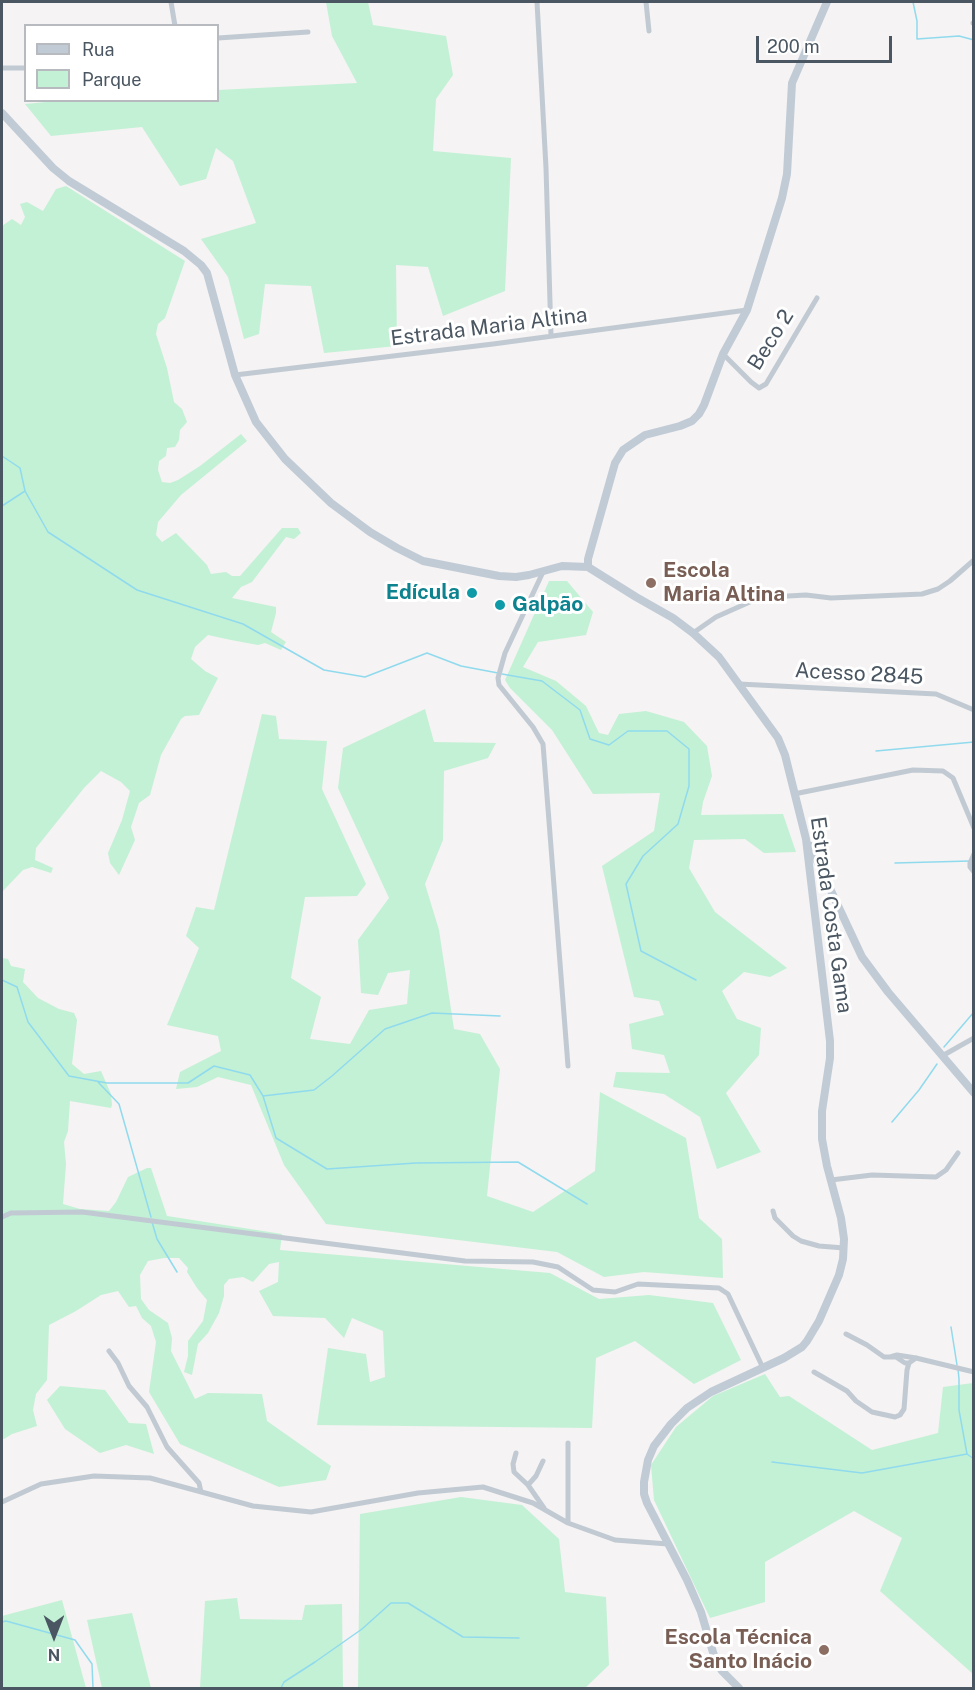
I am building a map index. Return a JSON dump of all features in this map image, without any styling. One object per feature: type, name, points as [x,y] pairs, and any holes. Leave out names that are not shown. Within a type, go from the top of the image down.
[{"type":"main road","points":[[2,113],[53,168],[69,181],[184,251],[201,265],[207,273],[235,375],[256,422],[285,459],[324,497],[370,532],[423,561],[499,576],[516,576],[562,567],[588,567],[588,559],[615,463],[623,450],[645,435],[680,426],[692,421],[699,414],[723,354],[747,310],[782,198],[787,174],[792,83],[827,2]]},
{"type":"main road","name":"Estrada Costa Gama","points":[[588,567],[672,618],[693,633],[719,657],[778,738],[785,755],[806,839],[830,1041],[821,1124],[824,1153],[841,1218],[844,1248],[839,1275],[819,1321],[802,1347],[784,1358],[711,1392],[687,1408],[671,1424],[654,1446],[646,1471],[644,1494],[687,1580],[715,1659],[722,1671],[739,1689]]},
{"type":"main road","points":[[806,839],[862,957],[888,992],[974,1093]]},
{"type":"main road","points":[[810,880],[825,880]]},
{"type":"main road","points":[[957,1074],[974,1087]]},
{"type":"street","points":[[171,2],[175,24]]},
{"type":"street","points":[[537,2],[546,168],[551,336]]},
{"type":"street","points":[[646,2],[649,31]]},
{"type":"street","points":[[219,38],[308,32]]},
{"type":"street","points":[[2,68],[24,68]]},
{"type":"street","name":"Beco 2","points":[[723,354],[759,388],[766,384],[817,298]]},
{"type":"street","name":"Estrada Maria Altina","points":[[235,375],[747,310]]},
{"type":"street","points":[[693,633],[716,617],[752,601],[770,597],[806,595],[831,598],[922,594],[938,589],[974,560]]},
{"type":"street","points":[[543,572],[505,653],[498,678],[499,685],[543,744],[568,1066]]},
{"type":"street","name":"Acesso 2845","points":[[739,684],[936,694],[974,710]]},
{"type":"street","points":[[794,794],[913,770],[943,771],[949,773],[953,778],[974,828]]},
{"type":"street","points":[[974,854],[970,863],[974,872]]},
{"type":"street","points":[[942,1056],[974,1038]]},
{"type":"street","points":[[831,1180],[872,1175],[936,1177],[946,1170],[958,1153]]},
{"type":"street","points":[[773,1211],[775,1218],[801,1241],[819,1246],[844,1248]]},
{"type":"street","points":[[2,1217],[12,1213],[82,1212],[465,1261],[533,1262],[557,1266],[593,1290],[615,1292],[638,1284],[720,1288],[728,1294],[762,1368]]},
{"type":"street","points":[[846,1334],[884,1357],[899,1358],[909,1363]]},
{"type":"street","points":[[109,1351],[118,1363],[129,1386],[147,1407],[166,1447],[199,1483],[201,1492]]},
{"type":"street","points":[[890,1357],[897,1355],[916,1358],[974,1372]]},
{"type":"street","points":[[814,1372],[847,1391],[856,1401],[872,1412],[895,1417],[900,1415],[904,1409],[906,1373],[909,1363],[916,1358]]},
{"type":"street","points":[[568,1443],[568,1523]]},
{"type":"street","points":[[516,1453],[512,1467],[514,1472],[528,1485],[544,1509]]},
{"type":"street","points":[[528,1485],[536,1476],[543,1461]]},
{"type":"street","points":[[2,1502],[41,1484],[94,1476],[150,1478],[253,1506],[311,1512],[418,1493],[483,1487],[533,1503],[568,1523],[615,1540],[668,1544]]},
{"type":"street","points":[[648,1542],[663,1533]]},
{"type":"green space","points":[[326,2],[368,2],[373,25],[446,36],[453,75],[436,99],[433,151],[511,158],[505,291],[443,316],[428,267],[396,265],[397,346],[324,353],[311,286],[265,284],[259,334],[244,339],[228,277],[201,239],[256,223],[233,161],[216,148],[206,179],[180,186],[142,127],[51,136],[25,104],[219,102],[219,90],[357,83],[332,36]]},
{"type":"green space","points":[[66,186],[185,261],[165,318],[158,324],[156,334],[167,368],[174,402],[182,409],[187,422],[180,430],[179,440],[175,447],[167,448],[166,456],[159,461],[158,470],[162,482],[170,483],[178,480],[241,434],[247,441],[181,495],[158,522],[156,535],[162,542],[176,533],[207,565],[211,574],[226,572],[232,576],[240,576],[282,528],[298,528],[301,533],[294,539],[286,537],[252,582],[241,587],[232,598],[276,607],[271,632],[286,642],[281,650],[265,643],[258,645],[208,635],[195,647],[191,659],[218,678],[199,715],[185,716],[181,719],[161,755],[150,795],[139,803],[131,827],[135,840],[119,875],[110,863],[108,853],[122,820],[130,791],[121,782],[101,771],[84,788],[36,848],[35,860],[53,868],[51,873],[32,867],[23,870],[2,892],[2,226],[12,219],[21,225],[25,217],[20,204],[27,202],[43,211],[56,189]]},
{"type":"green space","points":[[549,581],[567,581],[593,612],[586,635],[538,642],[523,667],[556,681],[586,706],[599,733],[608,735],[619,714],[646,711],[684,722],[707,746],[712,776],[701,815],[783,814],[796,852],[764,853],[745,839],[694,840],[689,868],[715,912],[787,968],[770,977],[744,972],[722,991],[737,1019],[761,1028],[759,1055],[726,1093],[761,1152],[717,1169],[700,1117],[664,1094],[613,1087],[616,1072],[670,1073],[664,1055],[632,1049],[629,1024],[664,1015],[659,1001],[634,997],[602,866],[654,831],[660,793],[593,794],[552,730],[510,688],[505,680]]},
{"type":"green space","points":[[425,709],[434,742],[496,743],[488,758],[444,771],[443,840],[425,884],[439,930],[454,1029],[480,1034],[500,1069],[487,1196],[533,1212],[595,1171],[600,1092],[686,1138],[699,1218],[722,1239],[723,1278],[644,1272],[604,1277],[557,1252],[326,1224],[284,1165],[251,1085],[218,1077],[197,1087],[176,1089],[180,1072],[221,1051],[218,1036],[167,1025],[199,948],[186,936],[196,907],[214,910],[262,714],[276,716],[279,739],[327,741],[322,789],[366,884],[357,896],[305,897],[291,978],[321,997],[310,1039],[350,1044],[369,1010],[407,1004],[410,970],[388,973],[378,995],[361,993],[358,940],[389,898],[338,788],[343,748]]},
{"type":"green space","points":[[2,958],[8,959],[11,966],[25,969],[23,982],[38,998],[59,1009],[74,1013],[77,1020],[72,1064],[84,1074],[101,1071],[111,1094],[111,1108],[70,1101],[68,1131],[64,1142],[66,1164],[63,1204],[80,1209],[109,1211],[128,1177],[151,1168],[167,1216],[282,1234],[280,1250],[550,1273],[599,1299],[649,1295],[713,1303],[741,1360],[694,1384],[635,1341],[596,1358],[592,1428],[317,1425],[328,1348],[366,1354],[370,1382],[385,1377],[383,1331],[352,1318],[344,1338],[325,1318],[273,1316],[259,1291],[278,1282],[279,1262],[269,1264],[253,1282],[243,1277],[229,1279],[224,1285],[224,1296],[219,1313],[208,1333],[198,1344],[192,1375],[184,1372],[188,1356],[188,1341],[203,1321],[207,1300],[187,1272],[188,1268],[179,1258],[164,1258],[148,1261],[140,1275],[141,1299],[149,1310],[168,1323],[172,1338],[171,1351],[195,1399],[208,1393],[262,1394],[267,1421],[331,1466],[326,1480],[279,1487],[180,1444],[149,1392],[156,1342],[151,1326],[142,1318],[136,1306],[129,1307],[118,1291],[101,1295],[49,1325],[47,1380],[36,1394],[33,1410],[37,1426],[2,1438]]},
{"type":"green space","points":[[765,1374],[780,1397],[789,1396],[872,1450],[938,1433],[943,1387],[973,1383],[973,1674],[880,1591],[902,1538],[854,1511],[765,1562],[765,1602],[710,1618],[654,1500],[651,1465],[676,1427],[713,1396]]},
{"type":"green space","points":[[60,1386],[105,1390],[129,1423],[146,1424],[154,1454],[126,1445],[100,1453],[65,1429],[47,1400]]},
{"type":"green space","points":[[461,1497],[522,1505],[559,1539],[565,1592],[606,1597],[609,1665],[585,1688],[358,1688],[360,1514]]},
{"type":"green space","points":[[237,1598],[240,1619],[302,1620],[305,1605],[342,1604],[343,1688],[200,1688],[205,1601]]},
{"type":"green space","points":[[62,1600],[86,1688],[2,1688],[2,1616]]},
{"type":"green space","points":[[132,1613],[151,1688],[102,1688],[87,1620]]},
{"type":"waterway","points":[[913,2],[917,21],[917,39],[959,36],[974,40]]},
{"type":"waterway","points":[[2,456],[20,468],[25,491],[2,506]]},
{"type":"waterway","points":[[25,491],[48,532],[137,590],[243,624],[324,670],[365,677],[427,653],[461,666],[498,673]]},
{"type":"waterway","points":[[502,674],[542,681],[580,710],[590,739],[609,745],[628,731],[667,731],[689,749],[689,786],[678,824],[643,856],[626,884],[641,951],[696,980]]},
{"type":"waterway","points":[[876,751],[974,742]]},
{"type":"waterway","points":[[895,863],[970,861]]},
{"type":"waterway","points":[[2,980],[17,987],[28,1022],[69,1076],[107,1083],[188,1083],[214,1066],[250,1075],[263,1096],[276,1138],[327,1169],[416,1163],[518,1162],[587,1204]]},
{"type":"waterway","points":[[944,1047],[974,1012]]},
{"type":"waterway","points":[[263,1096],[314,1090],[385,1029],[432,1013],[500,1016]]},
{"type":"waterway","points":[[892,1122],[937,1064]]},
{"type":"waterway","points":[[98,1082],[119,1104],[151,1217]]},
{"type":"waterway","points":[[152,1222],[157,1239],[177,1272]]},
{"type":"waterway","points":[[951,1327],[957,1365]]},
{"type":"waterway","points":[[958,1369],[959,1410],[967,1454]]},
{"type":"waterway","points":[[772,1462],[862,1473],[967,1454],[974,1459]]},
{"type":"waterway","points":[[281,1688],[284,1682],[362,1629],[391,1603],[408,1603],[463,1637],[519,1638]]},
{"type":"waterway","points":[[2,1622],[6,1621],[75,1640],[92,1664],[93,1688]]},
{"type":"place","name":"Escola Maria Altina","points":[[651,583]]},
{"type":"place","name":"Edícula","points":[[472,593]]},
{"type":"place","name":"Galpão","points":[[500,605]]},
{"type":"place","name":"Escola Técnica Santo Inácio","points":[[824,1650]]}]
